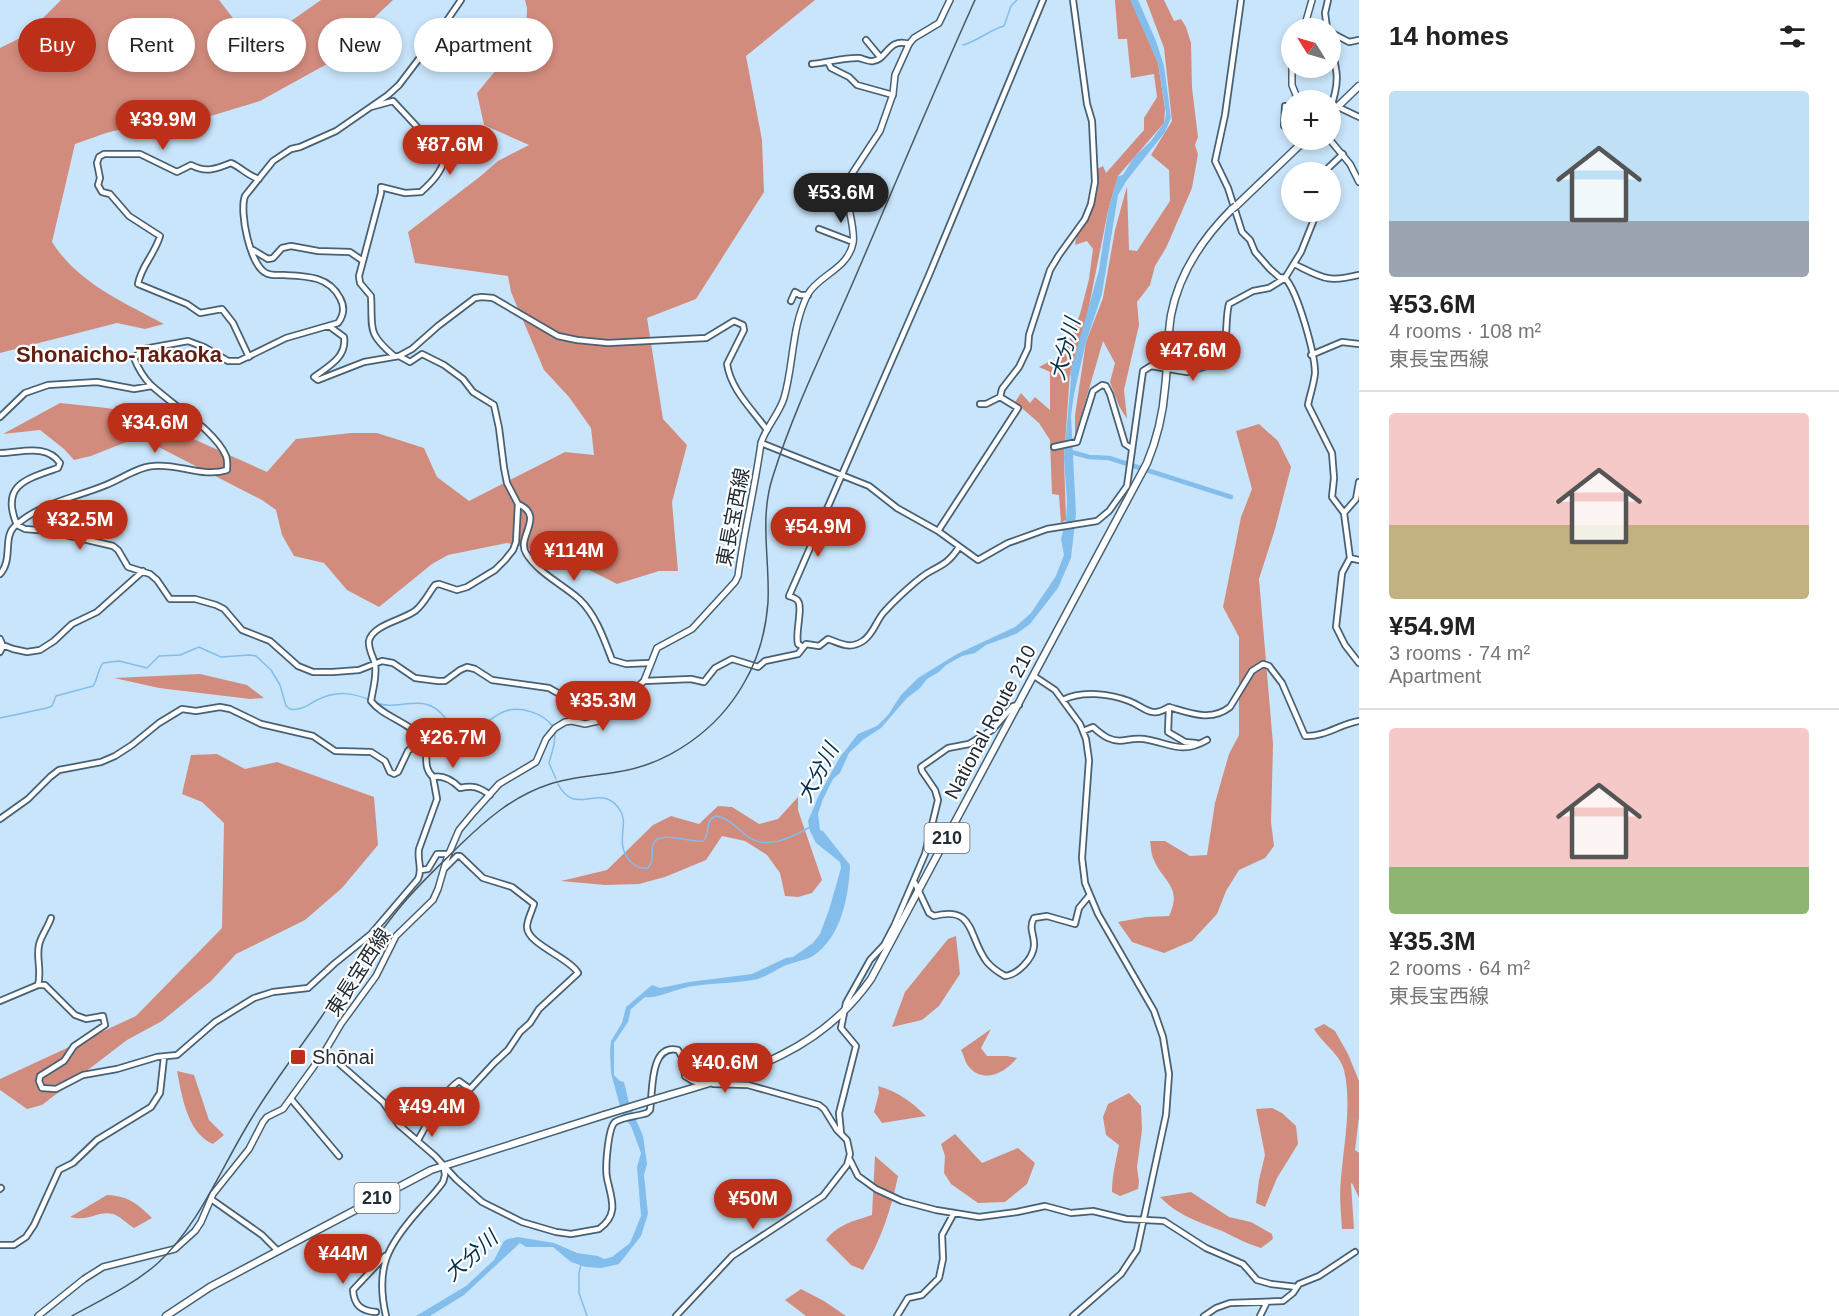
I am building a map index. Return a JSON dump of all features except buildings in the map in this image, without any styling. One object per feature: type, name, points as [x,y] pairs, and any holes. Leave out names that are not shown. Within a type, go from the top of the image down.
[{"type":"highway","points":[[1341,104],[1359,86]]},
{"type":"highway","name":"National Route 210","points":[[166,1316],[202,1291],[425,1173],[755,1068],[794,1050],[843,1012],[871,979],[1147,463],[1160,422],[1171,315],[1182,279],[1203,241],[1234,207],[1294,150]]},
{"type":"main road","points":[[853,242],[845,193],[846,183],[876,140],[893,95],[895,75],[909,44],[914,38],[939,23],[950,0]]},
{"type":"main road","points":[[1307,18],[1312,0]]},
{"type":"main road","points":[[1339,150],[1359,182]]},
{"type":"main road","name":"東長宝西線","points":[[38,1316],[84,1279],[103,1267],[176,1248],[200,1226],[211,1199],[249,1149],[263,1122],[267,1117],[283,1109],[291,1099],[376,976],[396,936],[433,900],[459,830],[505,780],[536,762],[546,739],[555,728],[565,722],[585,724],[598,721],[634,690],[644,681],[657,648],[692,629],[735,582],[756,484],[761,443],[780,408],[784,395],[795,332],[813,287],[833,273],[849,252],[853,242]]},
{"type":"street","points":[[0,574],[8,561],[9,542],[13,528],[27,516],[50,505],[105,486],[151,466],[211,473],[227,470],[227,459],[215,441],[152,386],[138,369],[134,358],[144,349],[188,340],[204,346],[228,361],[239,361],[286,338],[338,323],[343,315],[343,304],[335,289],[317,278],[266,274],[261,269],[251,249],[242,203],[273,161],[291,149],[336,131],[399,85],[460,0]]},
{"type":"street","points":[[803,647],[798,644],[796,635],[800,605],[796,599],[789,596],[1000,108],[1043,0]]},
{"type":"street","points":[[981,404],[1000,397],[1002,389],[1019,367],[1028,348],[1029,334],[1050,270],[1085,219],[1091,204],[1095,182],[1092,121],[1087,104],[1073,0]]},
{"type":"street","points":[[1241,0],[1225,115],[1215,161],[1228,188],[1242,232],[1270,269],[1279,278],[1286,278]]},
{"type":"street","points":[[1326,18],[1325,10],[1328,0]]},
{"type":"street","points":[[1341,38],[1349,42],[1359,40]]},
{"type":"street","points":[[866,40],[880,57]]},
{"type":"street","points":[[812,63],[858,58],[872,62],[894,45],[909,44]]},
{"type":"street","points":[[828,62],[831,68],[849,76],[857,85],[893,95]]},
{"type":"street","points":[[0,1001],[38,985],[45,985],[75,1015],[86,1019],[103,1016],[105,1025],[74,1046],[60,1064],[40,1076],[39,1082],[42,1088],[56,1089],[83,1075],[117,1069],[157,1057],[177,1055],[215,1022],[254,998],[273,992],[308,988],[316,983],[333,964],[371,934],[415,884],[422,870],[418,857],[419,849],[437,799],[433,777],[426,770],[427,750],[422,739],[372,703],[375,664],[368,644],[370,637],[387,624],[415,611],[435,585],[439,584],[456,590],[467,588],[495,570],[513,550],[516,542],[518,504],[507,483],[494,405],[473,392],[463,379],[425,354],[410,362],[396,356],[378,343],[373,335],[371,296],[360,283],[359,276],[381,187],[405,193],[421,192],[441,169],[444,157],[393,101],[371,107]]},
{"type":"street","points":[[1341,108],[1359,117]]},
{"type":"street","points":[[249,357],[233,323],[222,309],[200,313],[187,304],[138,284],[160,236],[129,216],[110,194],[102,192],[98,185],[100,177],[97,163],[99,158],[105,154],[140,154],[177,172],[191,165],[204,170],[212,170],[231,164],[241,168],[249,177],[259,179]]},
{"type":"street","points":[[1334,162],[1342,154]]},
{"type":"street","points":[[761,443],[870,486],[897,508],[938,531],[978,560],[1003,544],[1045,530],[1086,524],[1101,519],[1125,492],[1128,483],[1142,372],[1149,366],[1186,372],[1217,363],[1228,324],[1229,304],[1253,291],[1269,288],[1286,278],[1314,222]]},
{"type":"street","points":[[819,229],[853,242]]},
{"type":"street","points":[[251,249],[268,259],[273,258],[282,248],[291,246],[318,251],[338,250],[350,252],[363,261]]},
{"type":"street","points":[[1294,264],[1319,276],[1334,280],[1359,275]]},
{"type":"street","points":[[1286,278],[1295,291],[1303,317],[1315,375],[1308,405],[1332,453],[1334,478],[1332,497],[1344,513],[1350,558],[1342,573],[1336,627],[1345,645],[1359,663]]},
{"type":"street","points":[[791,301],[795,292],[808,295]]},
{"type":"street","points":[[329,326],[344,337],[344,352],[314,377],[318,380],[364,362],[396,356],[412,349],[475,298],[482,297],[494,298],[527,320],[558,336],[577,340],[608,343],[706,338],[723,326],[734,321],[740,322],[744,330],[727,363],[728,370],[742,398],[767,430]]},
{"type":"street","points":[[1311,355],[1342,342],[1359,344]]},
{"type":"street","points":[[0,417],[25,393],[48,385],[97,382],[134,389],[152,386]]},
{"type":"street","points":[[1054,447],[1077,442],[1094,391],[1104,385],[1110,394],[1125,444],[1131,448]]},
{"type":"street","points":[[938,531],[1018,408],[1000,397]]},
{"type":"street","points":[[0,453],[34,449],[55,457],[60,463],[58,468],[33,476],[12,489],[8,495],[8,501],[17,525],[24,529],[49,531],[113,546],[128,567],[143,571],[157,580],[170,599],[195,599],[224,609],[237,627],[270,641],[305,670],[321,673],[359,670],[382,661],[393,663],[415,678],[445,681],[463,669],[471,668],[492,680],[549,688],[570,700],[628,689],[634,690]]},
{"type":"street","points":[[1344,513],[1356,499],[1359,482]]},
{"type":"street","points":[[518,504],[524,507],[530,515],[524,545],[525,552],[591,612],[612,660],[626,664],[650,663]]},
{"type":"street","points":[[644,681],[691,679],[704,682],[715,668],[732,659],[758,668],[765,661],[798,654],[803,647],[809,644],[819,646],[828,639],[845,646],[865,640],[884,611],[930,572],[943,565],[959,547]]},
{"type":"street","points":[[1350,558],[1359,560]]},
{"type":"street","points":[[1,645],[27,652],[40,650],[54,641],[72,624],[97,612],[143,571]]},
{"type":"street","points":[[0,639],[0,652]]},
{"type":"street","points":[[1063,700],[1073,695],[1100,695],[1131,701],[1148,712],[1160,712],[1169,707],[1194,716],[1212,715],[1230,707],[1252,671],[1263,664],[1269,666],[1282,683],[1305,736],[1323,734],[1339,726],[1359,721]]},
{"type":"street","points":[[1034,676],[1052,687],[1083,730],[1089,760],[1082,864],[1085,883],[1089,896],[1150,1003],[1161,1029],[1167,1056],[1169,1083],[1167,1109],[1139,1244],[1130,1263],[1073,1316]]},
{"type":"street","points":[[841,1133],[839,1113],[856,1046],[841,1028],[843,1012],[870,960],[886,941],[925,854],[938,800],[933,786],[922,771],[922,766],[948,748],[969,744],[992,730],[1013,706],[1019,705]]},
{"type":"street","points":[[0,819],[28,800],[59,770],[101,762],[115,756],[159,723],[182,710],[196,711],[220,706],[230,709],[261,724],[313,736],[335,751],[371,752],[380,756],[390,772],[394,774],[398,772],[411,747],[422,739]]},
{"type":"street","points":[[1083,730],[1091,727],[1110,740],[1144,739],[1177,748],[1193,747],[1207,740],[1190,744],[1168,732],[1169,707]]},
{"type":"street","points":[[433,777],[447,778],[460,788],[471,785],[481,788],[490,795]]},
{"type":"street","points":[[422,870],[428,869],[437,854],[449,854]]},
{"type":"street","points":[[418,1140],[442,1099],[455,1083],[459,1081],[470,1089],[508,1050],[539,1009],[578,973],[528,932],[526,926],[534,904],[527,898],[512,887],[483,878],[460,856],[457,856],[443,870]]},
{"type":"street","points":[[914,881],[932,915],[950,913],[966,919],[987,962],[1005,976],[1019,970],[1032,953],[1034,947],[1030,929],[1034,918],[1047,916],[1075,924],[1079,908],[1089,896]]},
{"type":"street","points":[[38,985],[41,975],[39,947],[51,918]]},
{"type":"street","points":[[325,1051],[383,1102],[401,1127],[418,1140],[482,1202],[522,1222],[560,1233],[594,1231],[604,1226],[613,1206],[606,1170],[610,1129],[613,1123],[647,1113],[651,1108],[651,1088],[656,1067],[664,1052],[673,1049],[678,1050],[683,1059],[685,1076],[693,1081],[705,1084],[748,1085],[815,1103],[824,1109],[849,1144],[849,1160],[860,1179],[888,1195],[918,1206],[979,1217],[1045,1206],[1071,1213],[1093,1211],[1119,1218],[1168,1223],[1206,1248],[1239,1261],[1257,1280],[1298,1287]]},
{"type":"street","points":[[0,1245],[14,1245],[26,1237],[34,1225],[59,1170],[73,1163],[97,1140],[151,1107],[160,1093],[164,1057]]},
{"type":"street","points":[[291,1099],[339,1156]]},
{"type":"street","points":[[676,1316],[732,1256],[823,1196],[849,1160]]},
{"type":"street","points":[[376,1312],[365,1311],[358,1306],[354,1301],[353,1290],[390,1249],[411,1219],[442,1184],[445,1177],[443,1166]]},
{"type":"street","points":[[211,1199],[262,1235],[278,1251]]},
{"type":"street","points":[[897,1316],[908,1298],[922,1295],[939,1278],[944,1259],[942,1235],[954,1213]]},
{"type":"street","points":[[386,1316],[381,1279],[390,1249]]},
{"type":"street","points":[[1204,1316],[1224,1304],[1243,1301],[1283,1301],[1298,1287],[1319,1276],[1355,1251]]},
{"type":"street","points":[[1260,1316],[1267,1302]]},
{"type":"shaded area","points":[[61,0],[219,0],[233,18],[207,18],[207,72],[306,72],[306,18],[295,18],[321,0],[393,0],[374,18],[318,18],[318,69],[260,101],[204,118],[158,120],[106,133],[75,144],[52,242],[75,269],[88,280],[117,299],[164,324],[145,329],[117,323],[0,353],[0,48],[18,39],[18,72],[96,72],[96,18],[43,18]]},
{"type":"shaded area","points":[[525,0],[815,0],[746,56],[762,140],[764,192],[696,299],[647,318],[663,419],[687,445],[672,502],[678,571],[659,571],[617,584],[564,557],[507,543],[448,555],[432,564],[379,607],[347,590],[324,563],[294,556],[282,535],[276,510],[262,500],[139,437],[91,456],[74,460],[40,430],[3,434],[60,403],[107,408],[140,415],[267,472],[296,439],[351,433],[377,433],[424,448],[437,477],[469,501],[565,452],[594,455],[591,428],[569,397],[544,370],[511,292],[508,276],[415,263],[408,232],[498,161],[529,145],[484,125],[477,93],[494,72],[553,72],[553,18],[527,18]]},
{"type":"shaded area","points":[[1115,0],[1131,0],[1158,63],[1165,109],[1164,123],[1118,176],[1108,211],[1086,321],[1070,373],[1064,458],[1066,520],[1061,523],[1059,495],[1052,494],[1050,440],[1039,423],[1015,402],[1021,393],[1030,403],[1035,397],[1050,410],[1050,372],[1039,367],[1052,360],[1061,361],[1080,314],[1089,279],[1093,249],[1087,241],[1075,245],[1077,235],[1095,201],[1098,185],[1097,169],[1103,166],[1106,173],[1144,130],[1144,118],[1157,97],[1154,74],[1131,78],[1127,39],[1118,39]]},
{"type":"shaded area","points":[[1146,0],[1164,0],[1174,21],[1181,19],[1186,27],[1191,43],[1192,88],[1198,137],[1195,145],[1198,154],[1192,188],[1166,248],[1155,266],[1150,285],[1137,302],[1139,325],[1124,390],[1127,419],[1119,406],[1110,382],[1115,363],[1103,341],[1075,437],[1075,415],[1086,342],[1103,298],[1115,230],[1127,186],[1129,250],[1137,251],[1170,201],[1169,170],[1151,155],[1172,121],[1164,48]]},
{"type":"shaded area","points":[[1259,424],[1278,441],[1291,467],[1259,579],[1273,744],[1271,822],[1274,846],[1265,858],[1239,870],[1226,891],[1217,914],[1192,941],[1164,953],[1132,942],[1118,922],[1169,916],[1173,906],[1173,891],[1154,860],[1150,841],[1165,841],[1190,856],[1207,855],[1215,803],[1229,754],[1239,735],[1239,637],[1223,607],[1241,517],[1252,489],[1236,431]]},
{"type":"shaded area","points":[[200,674],[247,685],[264,698],[250,699],[159,688],[114,678]]},
{"type":"shaded area","points":[[217,754],[245,769],[277,762],[374,797],[378,845],[342,888],[305,920],[236,954],[211,981],[162,1021],[127,1040],[42,1105],[27,1109],[0,1090],[0,1079],[136,1016],[222,928],[224,823],[202,802],[182,794],[191,755]]},
{"type":"shaded area","points":[[798,797],[798,810],[822,880],[812,893],[798,897],[785,896],[780,873],[767,855],[745,841],[722,836],[706,860],[665,877],[639,884],[605,885],[561,881],[607,870],[653,825],[671,816],[699,824],[718,806],[732,807],[759,824],[778,819]]},
{"type":"shaded area","points":[[956,936],[960,974],[939,1006],[922,1020],[892,1027],[905,992],[948,939]]},
{"type":"shaded area","points":[[1324,1024],[1335,1031],[1359,1081],[1359,1117],[1355,1150],[1359,1153],[1359,1198],[1351,1184],[1354,1229],[1342,1229],[1340,1204],[1347,1110],[1346,1083],[1342,1064],[1314,1029]]},
{"type":"shaded area","points":[[991,1029],[981,1048],[987,1056],[1017,1058],[1007,1068],[988,1076],[975,1072],[968,1065],[961,1050]]},
{"type":"shaded area","points":[[177,1071],[194,1075],[209,1120],[224,1135],[213,1144],[197,1131],[187,1113]]},
{"type":"shaded area","points":[[878,1086],[904,1098],[926,1116],[882,1123],[874,1112],[879,1093]]},
{"type":"shaded area","points":[[1129,1093],[1141,1106],[1142,1130],[1137,1167],[1139,1182],[1138,1189],[1120,1196],[1112,1192],[1119,1145],[1106,1135],[1103,1117],[1108,1104]]},
{"type":"shaded area","points":[[1272,1108],[1282,1113],[1296,1126],[1298,1144],[1277,1178],[1265,1207],[1256,1203],[1265,1155],[1256,1109]]},
{"type":"shaded area","points":[[955,1134],[982,1163],[1018,1148],[1035,1163],[1027,1184],[1005,1202],[978,1203],[951,1184],[944,1173],[945,1156],[941,1144]]},
{"type":"shaded area","points":[[875,1156],[898,1176],[885,1224],[863,1270],[851,1265],[826,1240],[841,1227],[872,1215]]},
{"type":"shaded area","points":[[1191,1192],[1229,1217],[1251,1222],[1272,1234],[1273,1239],[1261,1248],[1189,1217],[1174,1209],[1160,1197]]},
{"type":"shaded area","points":[[107,1195],[132,1201],[152,1218],[134,1228],[118,1216],[108,1213],[83,1218],[70,1217]]},
{"type":"shaded area","points":[[801,1289],[846,1316],[806,1316],[785,1300]]},
{"type":"water","points":[[1130,0],[1138,0],[1156,41],[1164,66],[1171,118],[1165,132],[1118,195],[1102,294],[1086,342],[1074,394],[1071,416],[1076,514],[1071,558],[1058,588],[1030,624],[1016,634],[986,645],[975,653],[962,656],[946,665],[907,698],[881,728],[849,753],[840,773],[833,779],[818,814],[820,830],[850,865],[848,890],[842,915],[823,948],[809,958],[786,965],[758,979],[688,987],[655,997],[645,997],[631,1009],[628,1022],[614,1043],[614,1075],[624,1082],[629,1103],[643,1136],[647,1164],[644,1175],[648,1214],[641,1236],[619,1264],[601,1268],[586,1267],[571,1262],[553,1247],[526,1247],[520,1243],[464,1295],[430,1316],[416,1316],[466,1286],[494,1260],[504,1241],[508,1239],[518,1237],[554,1243],[577,1253],[604,1259],[612,1257],[630,1243],[641,1216],[637,1167],[641,1153],[631,1126],[622,1114],[611,1073],[610,1050],[611,1041],[622,1023],[626,1007],[652,985],[660,988],[752,974],[793,957],[813,943],[820,934],[829,910],[841,868],[840,862],[816,843],[808,821],[840,757],[858,734],[877,726],[888,715],[901,695],[918,678],[957,654],[1015,627],[1031,613],[1056,576],[1064,555],[1061,539],[1066,520],[1064,458],[1070,373],[1099,270],[1108,211],[1118,176],[1123,175],[1134,157],[1150,142],[1164,123],[1166,114],[1158,63]]},
{"type":"waterway","points":[[963,45],[1004,26],[1011,6],[1017,0]]},
{"type":"waterway","points":[[1071,452],[1089,457],[1109,458],[1231,497]]},
{"type":"waterway","points":[[0,718],[47,708],[52,706],[56,696],[93,686],[103,663],[119,661],[147,668],[159,656],[180,655],[199,647],[221,657],[256,656],[271,670],[280,685],[286,706],[290,709],[301,708],[324,697],[337,694],[356,695],[370,700]]},
{"type":"waterway","points":[[374,702],[388,705],[426,704],[437,709],[453,725],[462,729],[474,728],[503,712],[516,709],[537,714],[553,727]]},
{"type":"waterway","points":[[555,734],[549,763],[556,779]]},
{"type":"waterway","points":[[558,784],[572,799],[604,798],[620,810],[623,816],[623,848],[633,864],[641,868],[648,868],[656,840],[667,837],[703,841],[710,820],[716,816],[729,821],[754,840],[762,842],[779,841],[810,827]]},
{"type":"waterway","points":[[581,1265],[579,1293],[587,1316]]},
{"type":"railway","points":[[72,1316],[138,1278],[173,1248],[197,1214],[267,1094],[370,946],[415,890],[470,835],[501,809],[537,789],[566,780],[637,768],[674,752],[691,742],[706,729],[733,700],[753,664],[765,623],[768,602],[767,507],[781,451],[975,0]]},
{"type":"place","name":"Shōnai","points":[[298,1057]]},
{"type":"district","name":"Shonaicho-Takaoka","points":[[119,354]]},
{"type":"water label","name":"大分川","points":[[1065,349]]},
{"type":"water label","name":"大分川","points":[[818,773]]},
{"type":"water label","name":"大分川","points":[[471,1256]]}]
